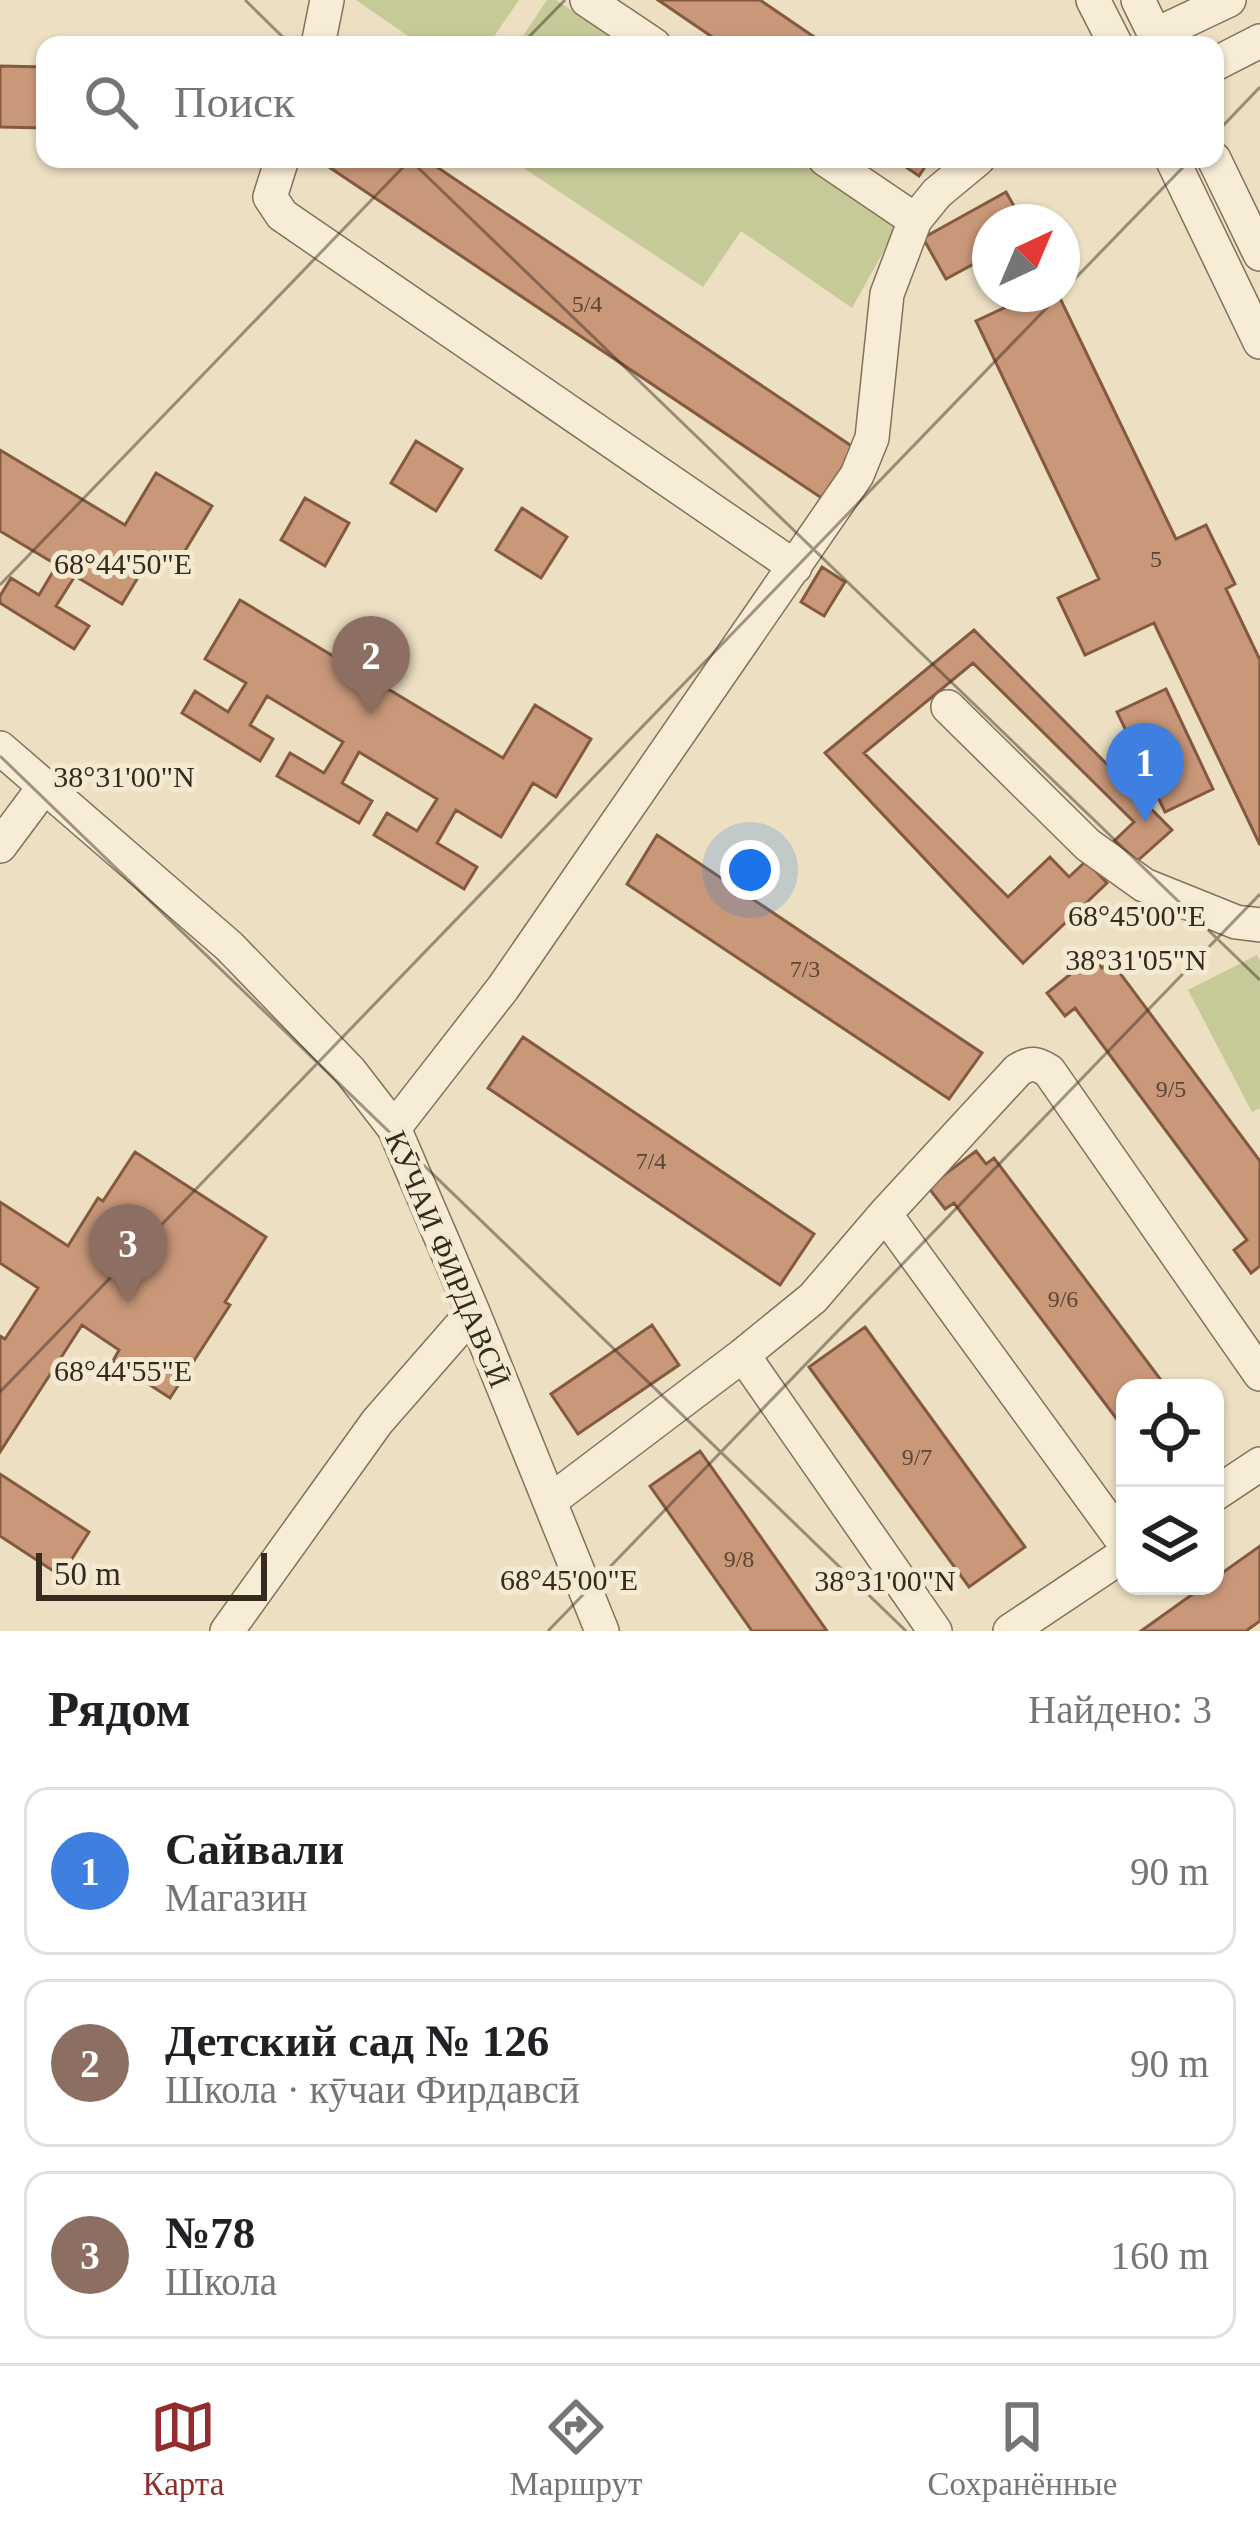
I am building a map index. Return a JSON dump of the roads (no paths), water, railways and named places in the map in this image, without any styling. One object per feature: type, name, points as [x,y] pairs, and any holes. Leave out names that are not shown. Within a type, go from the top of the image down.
[{"type":"street","points":[[320,36],[327,0]]},
{"type":"street","points":[[587,0],[641,36]]},
{"type":"street","points":[[1093,0],[1111,36]]},
{"type":"street","points":[[1138,0],[1155,36]]},
{"type":"street","points":[[1164,36],[1228,0]]},
{"type":"street","points":[[1224,59],[1260,41]]},
{"type":"street","points":[[279,168],[270,197],[282,215],[795,568]]},
{"type":"street","points":[[838,168],[915,220]]},
{"type":"street","points":[[394,1128],[503,988],[857,475],[872,438],[887,294],[915,220],[966,168]]},
{"type":"street","points":[[1176,168],[1260,342]]},
{"type":"street","points":[[1218,168],[1260,257],[1226,272]]},
{"type":"street","points":[[948,706],[1088,845],[1144,885],[1236,922],[1260,926]]},
{"type":"street","name":"КӮЧАИ ФИРДАВСӢ","points":[[0,748],[229,946],[350,1071],[394,1128],[602,1631]]},
{"type":"street","points":[[0,846],[44,787]]},
{"type":"street","points":[[550,1501],[813,1298],[1028,1063],[1049,1071],[1260,1374]]},
{"type":"street","points":[[885,1214],[1116,1532]]},
{"type":"street","points":[[226,1631],[377,1422],[473,1312]]},
{"type":"street","points":[[743,1355],[935,1631]]},
{"type":"street","points":[[1224,1488],[1260,1464]]},
{"type":"street","points":[[1010,1631],[1116,1560]]},
{"type":"place","name":"Детский сад № 126","points":[[371,715]]},
{"type":"place","name":"Сайвали","points":[[1145,822]]},
{"type":"place","name":"№78","points":[[128,1303]]}]
